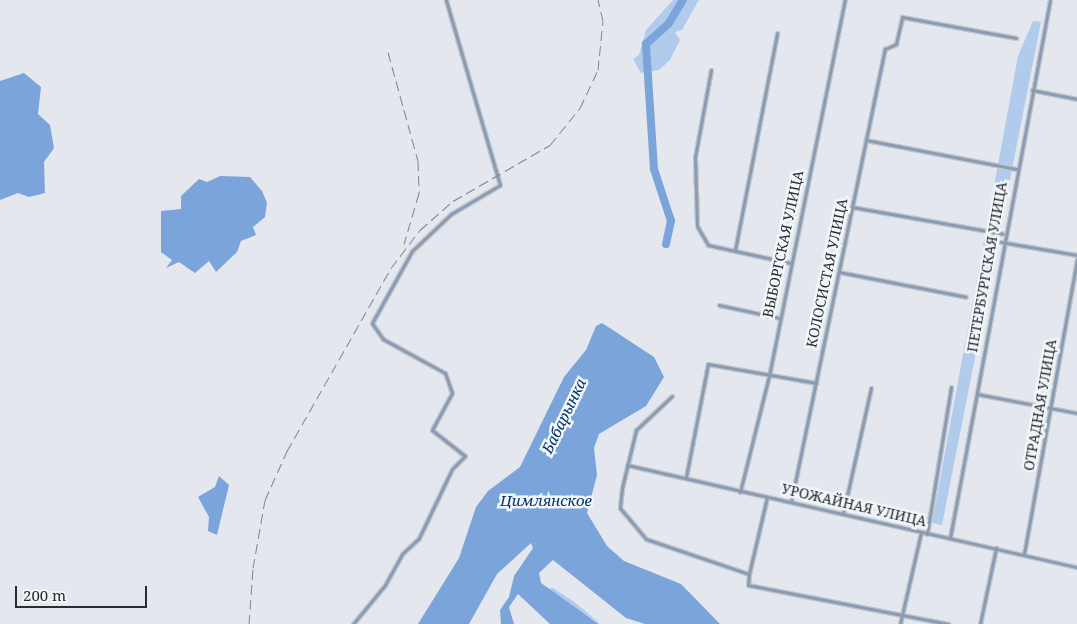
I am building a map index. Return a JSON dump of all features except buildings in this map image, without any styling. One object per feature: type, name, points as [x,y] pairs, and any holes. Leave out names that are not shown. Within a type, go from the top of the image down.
[{"type":"street","points":[[353,624],[385,585],[402,554],[419,538],[452,470],[465,456],[432,430],[452,393],[445,372],[383,339],[372,323],[412,251],[451,214],[500,185],[446,0]]},
{"type":"street","name":"ВЫБОРГСКАЯ УЛИЦА","points":[[740,492],[769,376],[790,263],[845,0]]},
{"type":"street","name":"ПЕТЕРБУРГСКАЯ УЛИЦА","points":[[950,538],[1003,234],[1050,0]]},
{"type":"street","name":"КОЛОСИСТАЯ УЛИЦА","points":[[791,502],[885,49],[896,44],[902,17],[1016,38]]},
{"type":"street","points":[[735,250],[777,33]]},
{"type":"street","points":[[711,70],[695,157],[697,226],[708,245],[790,263]]},
{"type":"street","points":[[1032,90],[1077,99]]},
{"type":"street","points":[[866,140],[1016,169]]},
{"type":"street","points":[[852,207],[1003,234]]},
{"type":"street","points":[[1002,242],[1077,255]]},
{"type":"street","name":"ОТРАДНАЯ УЛИЦА","points":[[1024,554],[1077,259]]},
{"type":"street","points":[[839,272],[966,297]]},
{"type":"street","points":[[719,306],[779,318]]},
{"type":"street","points":[[686,477],[708,364],[816,383]]},
{"type":"street","points":[[927,534],[951,387]]},
{"type":"street","points":[[843,514],[871,388]]},
{"type":"street","points":[[976,394],[1077,413]]},
{"type":"street","points":[[672,396],[636,430],[627,465],[620,508],[646,539],[749,574]]},
{"type":"street","name":"УРОЖАЙНАЯ УЛИЦА","points":[[627,465],[1077,567]]},
{"type":"street","points":[[766,497],[748,585],[948,624]]},
{"type":"street","points":[[900,624],[922,532]]},
{"type":"street","points":[[980,624],[996,548]]},
{"type":"shaded area","points":[[673,0],[699,0],[682,30],[675,32],[680,40],[670,60],[659,70],[641,73],[633,59],[639,55],[646,30]]},
{"type":"shaded area","points":[[1033,21],[1041,22],[942,525],[932,523],[1018,56]]},
{"type":"shaded area","points":[[553,588],[573,601],[601,624],[547,589]]},
{"type":"water","points":[[24,73],[41,87],[38,114],[50,125],[54,148],[44,162],[45,193],[29,197],[18,193],[0,200],[0,81]]},
{"type":"water","points":[[220,176],[250,177],[262,191],[267,203],[265,217],[253,227],[256,235],[241,241],[237,252],[216,272],[209,261],[195,273],[179,262],[166,268],[172,260],[161,252],[161,211],[181,209],[181,196],[199,179],[207,182]]},
{"type":"water","name":"Цимлянское","points":[[602,323],[654,357],[664,377],[646,406],[599,434],[594,448],[597,475],[587,513],[607,546],[624,561],[681,584],[720,624],[645,624],[626,618],[553,560],[539,573],[541,583],[599,624],[550,624],[518,594],[509,607],[514,624],[501,624],[500,610],[509,597],[514,576],[533,548],[531,543],[497,574],[469,624],[418,624],[459,558],[476,507],[488,491],[520,467],[564,377],[586,350],[596,326]]},
{"type":"water","points":[[219,476],[229,485],[217,535],[208,531],[209,517],[198,497],[215,487]]},
{"type":"waterway","name":"Бабарынка","points":[[666,244],[671,221],[654,169],[646,44],[669,23],[683,0]]},
{"type":"railway","points":[[249,624],[253,568],[265,500],[287,451],[391,268],[420,230],[453,201],[550,145],[580,108],[598,70],[603,21],[598,0]]},
{"type":"railway","points":[[388,52],[418,161],[419,193],[404,244]]}]
